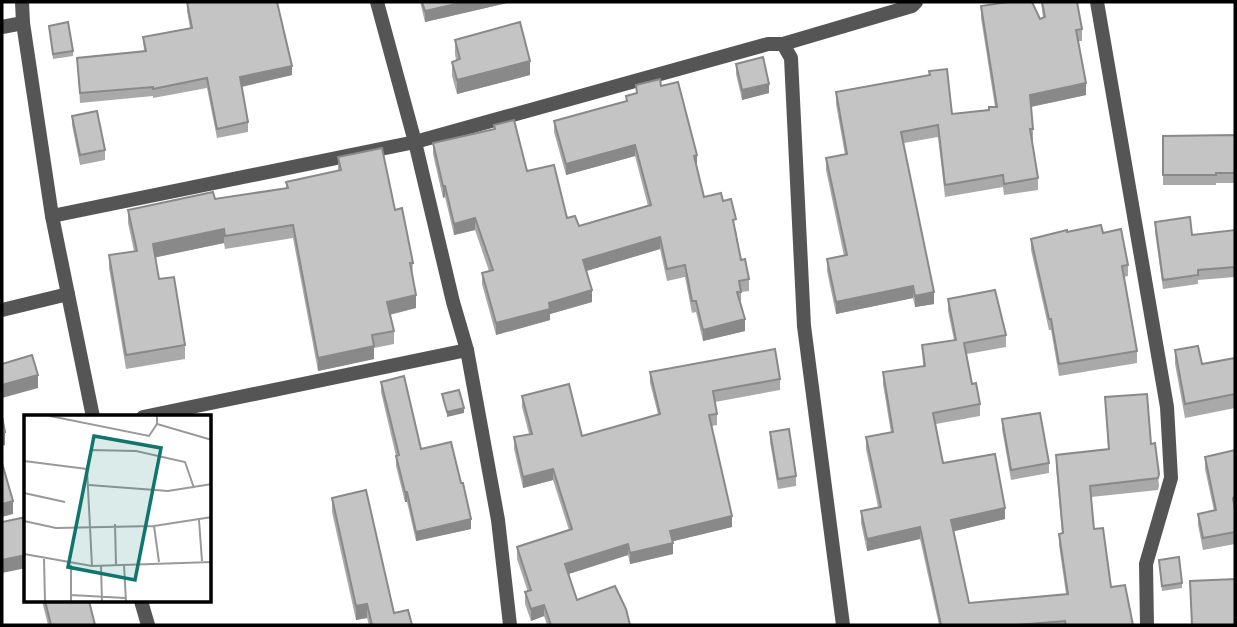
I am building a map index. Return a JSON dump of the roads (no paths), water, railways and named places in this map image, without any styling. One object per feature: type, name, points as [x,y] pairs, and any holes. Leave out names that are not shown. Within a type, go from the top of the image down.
[{"type":"street","points":[[22,2],[52,216],[93,415]]},
{"type":"street","points":[[377,2],[467,350],[498,520],[510,625]]},
{"type":"street","points":[[52,216],[415,142],[768,44],[783,44],[912,6],[916,2]]},
{"type":"street","points":[[1097,2],[1167,407],[1171,478],[1146,564],[1147,625]]},
{"type":"street","points":[[2,27],[23,23]]},
{"type":"street","points":[[783,44],[791,58],[804,326],[844,625]]},
{"type":"street","points":[[2,310],[68,294]]},
{"type":"street","points":[[153,415],[467,350]]},
{"type":"street","points":[[141,602],[148,625]]}]
